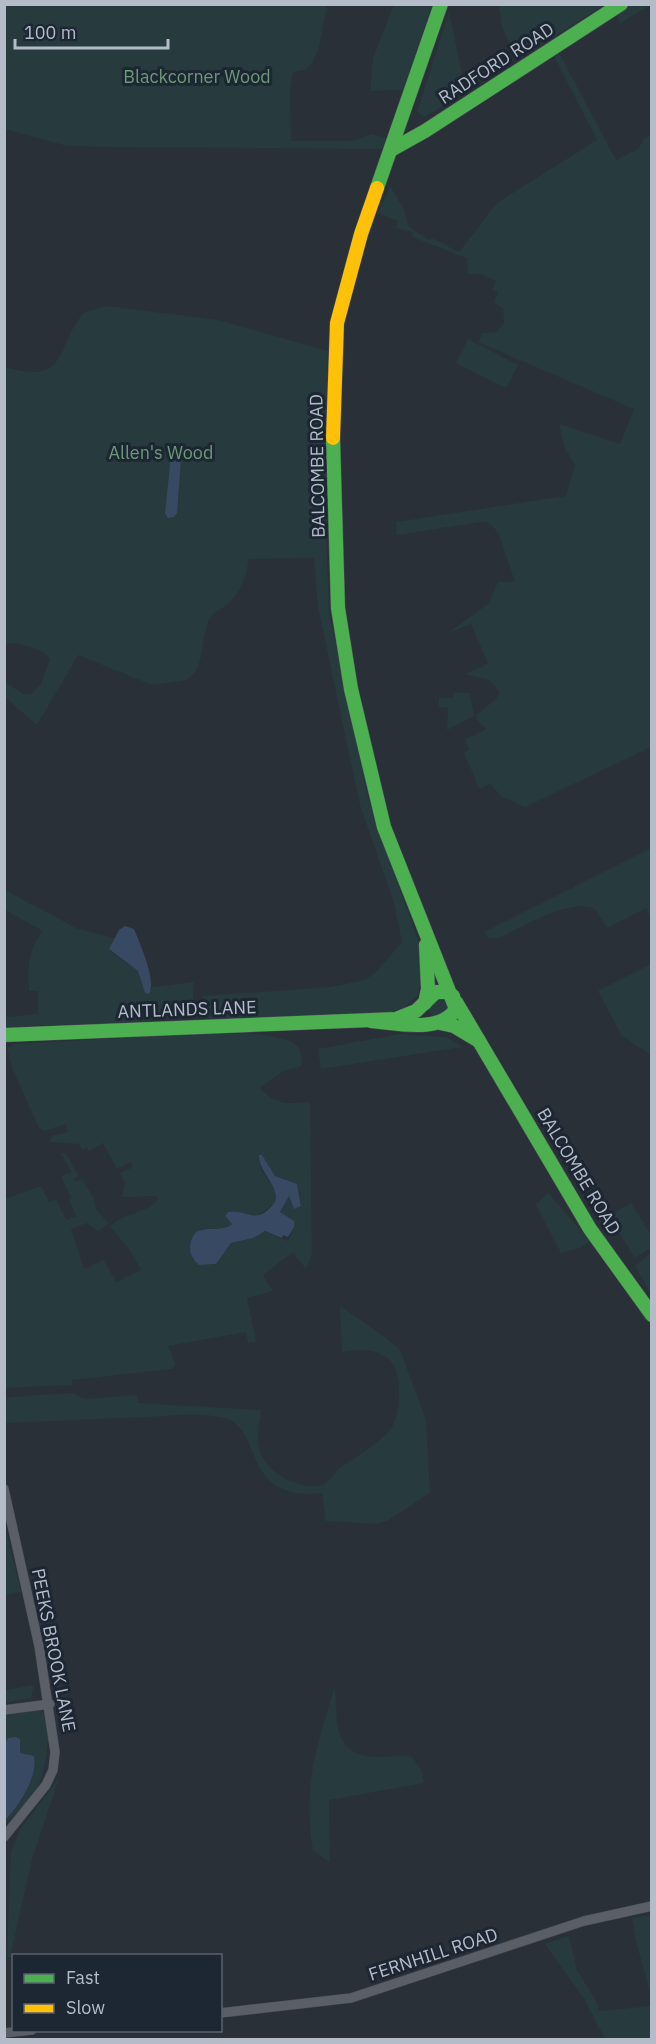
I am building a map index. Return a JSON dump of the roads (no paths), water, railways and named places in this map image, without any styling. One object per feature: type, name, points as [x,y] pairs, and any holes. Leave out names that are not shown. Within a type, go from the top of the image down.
[{"type":"main road","name":"BALCOMBE ROAD","points":[[441,4],[361,234],[335,330],[333,427],[340,633],[372,782],[388,837],[454,999],[586,1222],[651,1315]]},
{"type":"main road","name":"RADFORD ROAD","points":[[391,150],[425,131],[621,4]]},
{"type":"main road","points":[[404,115],[425,131]]},
{"type":"main road","name":"BALCOMBE ROAD","points":[[425,930],[426,1000]]},
{"type":"main road","points":[[438,991],[454,999],[453,1016],[440,1023],[428,1016],[426,1000],[438,991]]},
{"type":"main road","name":"ANTLANDS LANE","points":[[370,1021],[409,1016],[426,1000]]},
{"type":"main road","name":"ANTLANDS LANE","points":[[4,1035],[203,1025],[370,1021],[440,1023]]},
{"type":"main road","name":"BALCOMBE ROAD","points":[[440,1023],[454,1026],[481,1043]]},
{"type":"street","name":"PEEKS BROOK LANE","points":[[4,1489],[50,1704],[55,1744],[53,1770],[43,1790],[4,1838]]},
{"type":"street","points":[[4,1710],[50,1704]]},
{"type":"street","name":"FERNHILL ROAD","points":[[222,2013],[351,1998],[584,1921],[651,1906]]},
{"type":"water","points":[[177,452],[181,459],[177,513],[174,517],[168,518],[165,513],[171,456]]},
{"type":"water","points":[[125,926],[134,929],[143,953],[151,980],[149,994],[145,993],[138,971],[109,949],[119,930]]},
{"type":"water","points":[[259,1155],[262,1155],[275,1176],[297,1184],[301,1206],[294,1209],[289,1196],[280,1212],[294,1221],[294,1227],[288,1237],[283,1235],[282,1238],[265,1231],[253,1238],[231,1243],[216,1264],[199,1265],[190,1249],[196,1232],[232,1224],[225,1216],[228,1212],[263,1214],[275,1202],[276,1196],[272,1184],[262,1167]]},
{"type":"water","points":[[8,1738],[20,1739],[20,1753],[34,1756],[33,1773],[26,1791],[5,1820],[5,1743]]},
{"type":"park label","name":"Blackcorner Wood","points":[[197,76]]},
{"type":"park label","name":"Allen's Wood","points":[[161,452]]}]
